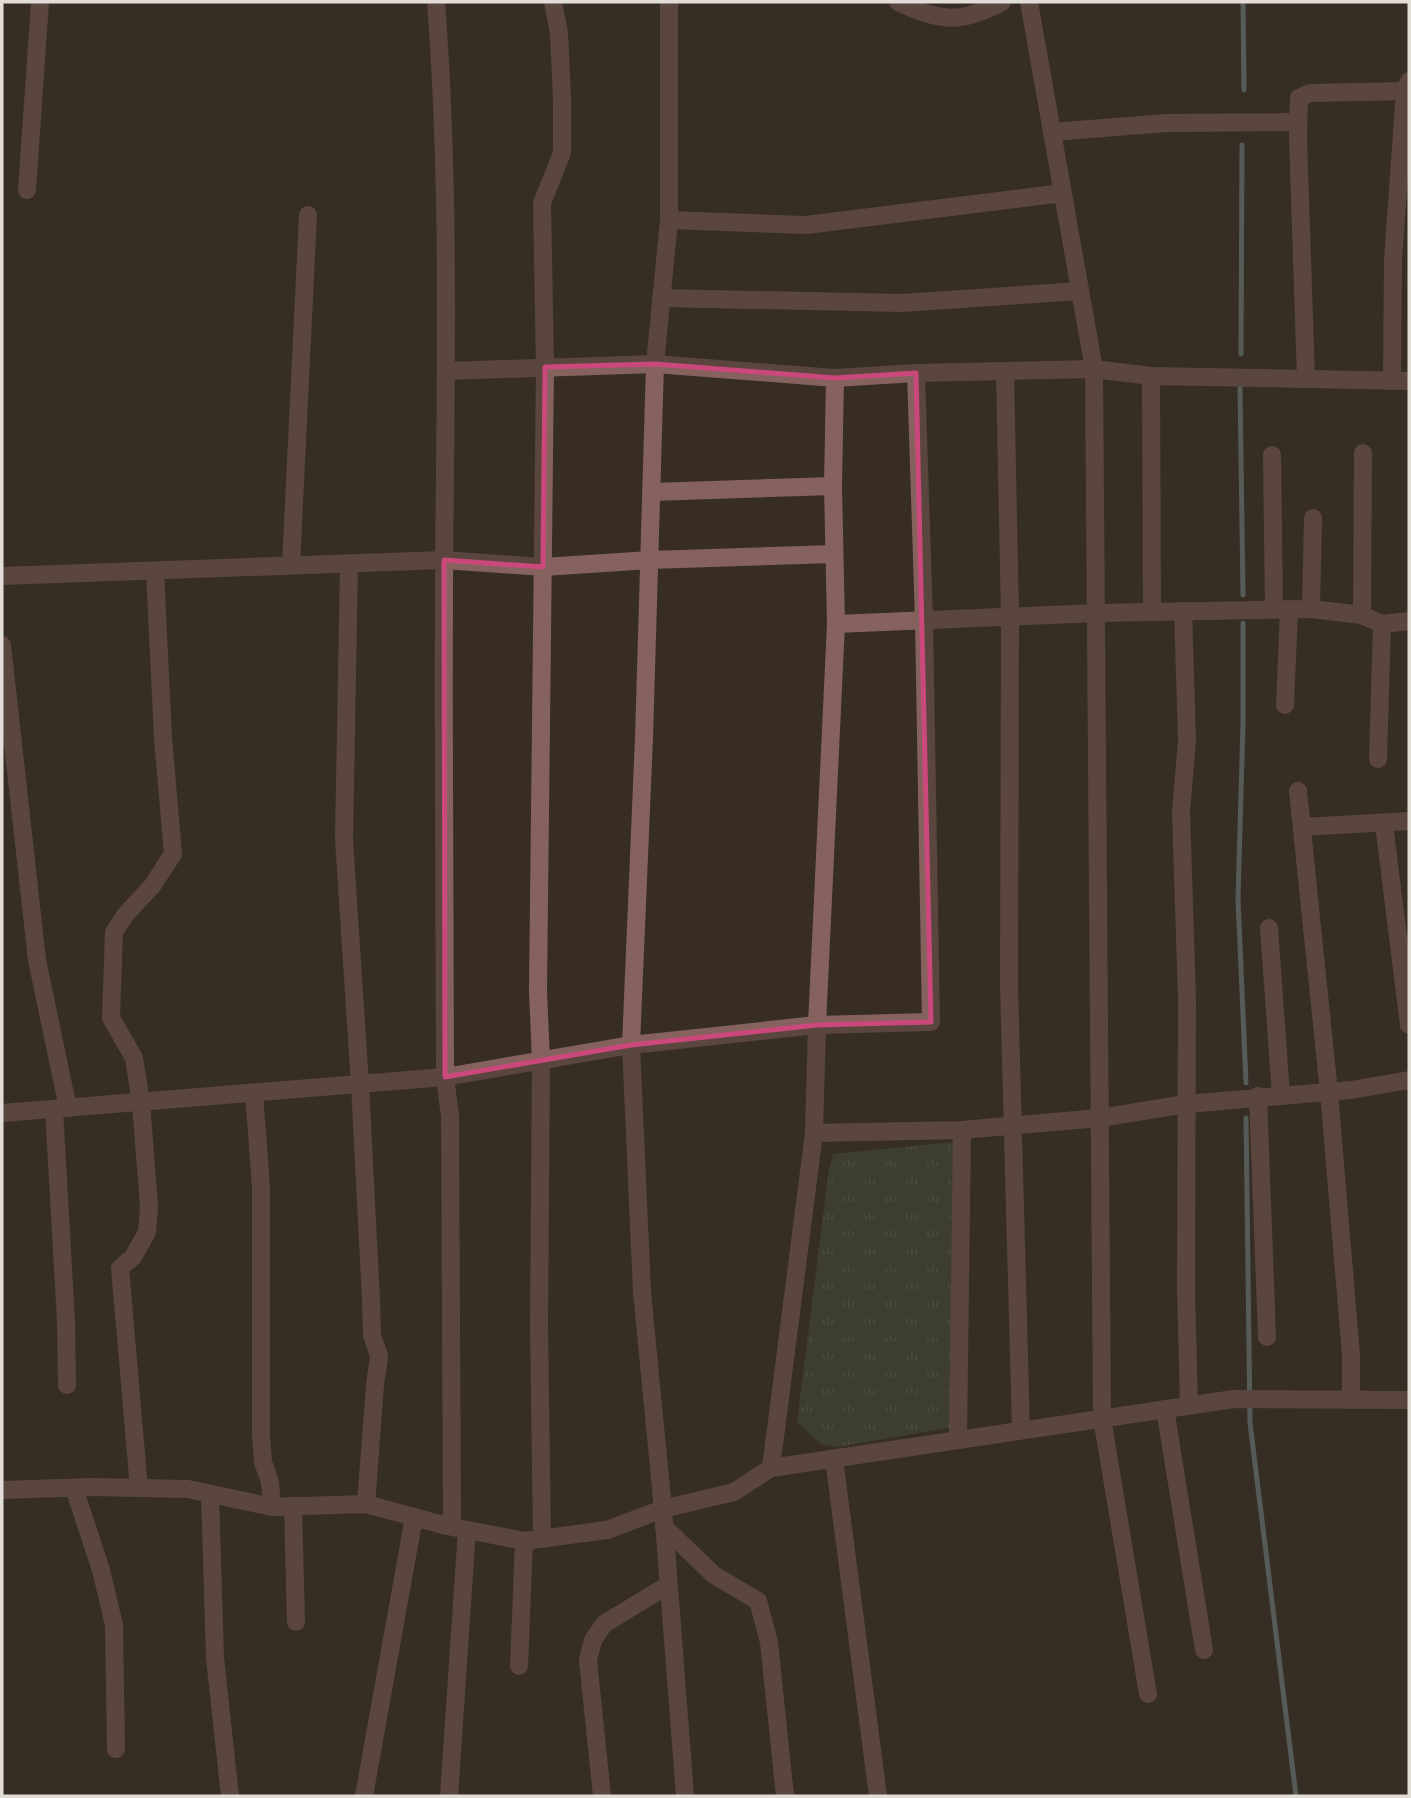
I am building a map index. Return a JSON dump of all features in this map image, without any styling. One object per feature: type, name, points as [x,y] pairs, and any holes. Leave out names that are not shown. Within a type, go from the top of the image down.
[{"type":"street","points":[[27,190],[40,2]]},
{"type":"street","points":[[436,2],[440,54],[446,305],[445,1077],[450,1130],[452,1520],[447,1526]]},
{"type":"street","points":[[519,1666],[533,1540],[539,1325],[541,1061],[538,977],[545,366],[542,202],[562,153],[559,33],[553,2]]},
{"type":"street","points":[[669,2],[669,220],[655,364],[631,1045],[642,1292],[664,1518],[685,1796]]},
{"type":"street","points":[[898,2],[923,14],[957,19],[980,14],[1002,2]]},
{"type":"street","points":[[1029,2],[1094,369],[1102,1418],[1148,1694]]},
{"type":"street","points":[[446,371],[655,364],[835,378],[916,373],[1094,369],[1151,376],[1401,381],[1401,260],[1408,87],[1310,93],[1299,98],[1306,379]]},
{"type":"street","points":[[1052,132],[1167,123],[1298,122]]},
{"type":"street","points":[[669,220],[806,225],[1063,192]]},
{"type":"street","points":[[291,565],[308,215]]},
{"type":"street","points":[[661,298],[902,303],[1080,291]]},
{"type":"street","points":[[1005,371],[1010,617],[1009,986],[1021,1430]]},
{"type":"street","points":[[2,1113],[445,1077],[631,1045],[817,1025],[931,1022],[924,620],[916,373]]},
{"type":"street","points":[[1151,376],[1152,612]]},
{"type":"street","points":[[771,1468],[814,1133],[836,624],[835,378]]},
{"type":"street","points":[[1362,615],[1363,453]]},
{"type":"street","points":[[1272,456],[1285,705]]},
{"type":"street","points":[[652,492],[834,486]]},
{"type":"street","points":[[1311,609],[1313,518]]},
{"type":"street","points":[[2,576],[444,560],[542,566],[834,554]]},
{"type":"street","points":[[349,564],[344,840],[360,1084],[372,1335],[379,1356],[366,1504]]},
{"type":"street","points":[[139,1488],[120,1268],[133,1256],[147,1232],[149,1207],[141,1102],[134,1058],[111,1018],[114,932],[126,914],[152,886],[173,854],[163,738],[155,571]]},
{"type":"street","points":[[836,624],[1096,613],[1282,609],[1311,609],[1362,615],[1382,624],[1409,621]]},
{"type":"street","points":[[1183,611],[1187,740],[1181,811],[1187,999],[1186,1291],[1189,1405]]},
{"type":"street","points":[[1378,759],[1382,624]]},
{"type":"street","points":[[2,645],[37,960],[61,1108],[67,1385]]},
{"type":"street","points":[[1298,790],[1329,1092],[1351,1354],[1351,1400]]},
{"type":"street","points":[[1302,827],[1409,821]]},
{"type":"street","points":[[1384,824],[1409,1025]]},
{"type":"street","points":[[1269,928],[1281,1095]]},
{"type":"street","points":[[814,1133],[962,1130],[1100,1118],[1186,1104],[1350,1090],[1409,1080]]},
{"type":"street","points":[[254,1093],[261,1187],[261,1436],[272,1507]]},
{"type":"street","points":[[1258,1096],[1267,1337]]},
{"type":"street","points":[[958,1440],[962,1130]]},
{"type":"street","points":[[2,1490],[188,1489],[272,1507],[366,1504],[447,1526],[533,1540],[607,1530],[664,1518],[734,1492],[771,1468],[1234,1399],[1409,1400]]},
{"type":"street","points":[[1165,1409],[1204,1650]]},
{"type":"street","points":[[834,1459],[878,1796]]},
{"type":"street","points":[[74,1488],[101,1570],[114,1625],[116,1749]]},
{"type":"street","points":[[210,1494],[215,1658],[230,1796]]},
{"type":"street","points":[[293,1506],[296,1622]]},
{"type":"street","points":[[364,1796],[414,1517]]},
{"type":"street","points":[[664,1518],[713,1575],[758,1601],[769,1642],[785,1796]]},
{"type":"street","points":[[449,1796],[467,1530]]},
{"type":"street","points":[[601,1796],[589,1660],[593,1640],[604,1624],[668,1585]]},
{"type":"highlighted area","points":[[655,364],[835,378],[916,373],[931,1022],[817,1025],[631,1045],[445,1077],[444,560],[543,567],[545,367]]},
{"type":"green space","points":[[954,1142],[953,1427],[838,1447],[821,1444],[797,1422],[833,1154]]},
{"type":"waterway","points":[[1243,2],[1244,90]]},
{"type":"waterway","points":[[1241,354],[1242,145]]},
{"type":"waterway","points":[[1240,388],[1243,595]]},
{"type":"waterway","points":[[1243,623],[1238,899],[1246,1083]]},
{"type":"waterway","points":[[1246,1118],[1250,1423],[1296,1796]]}]
